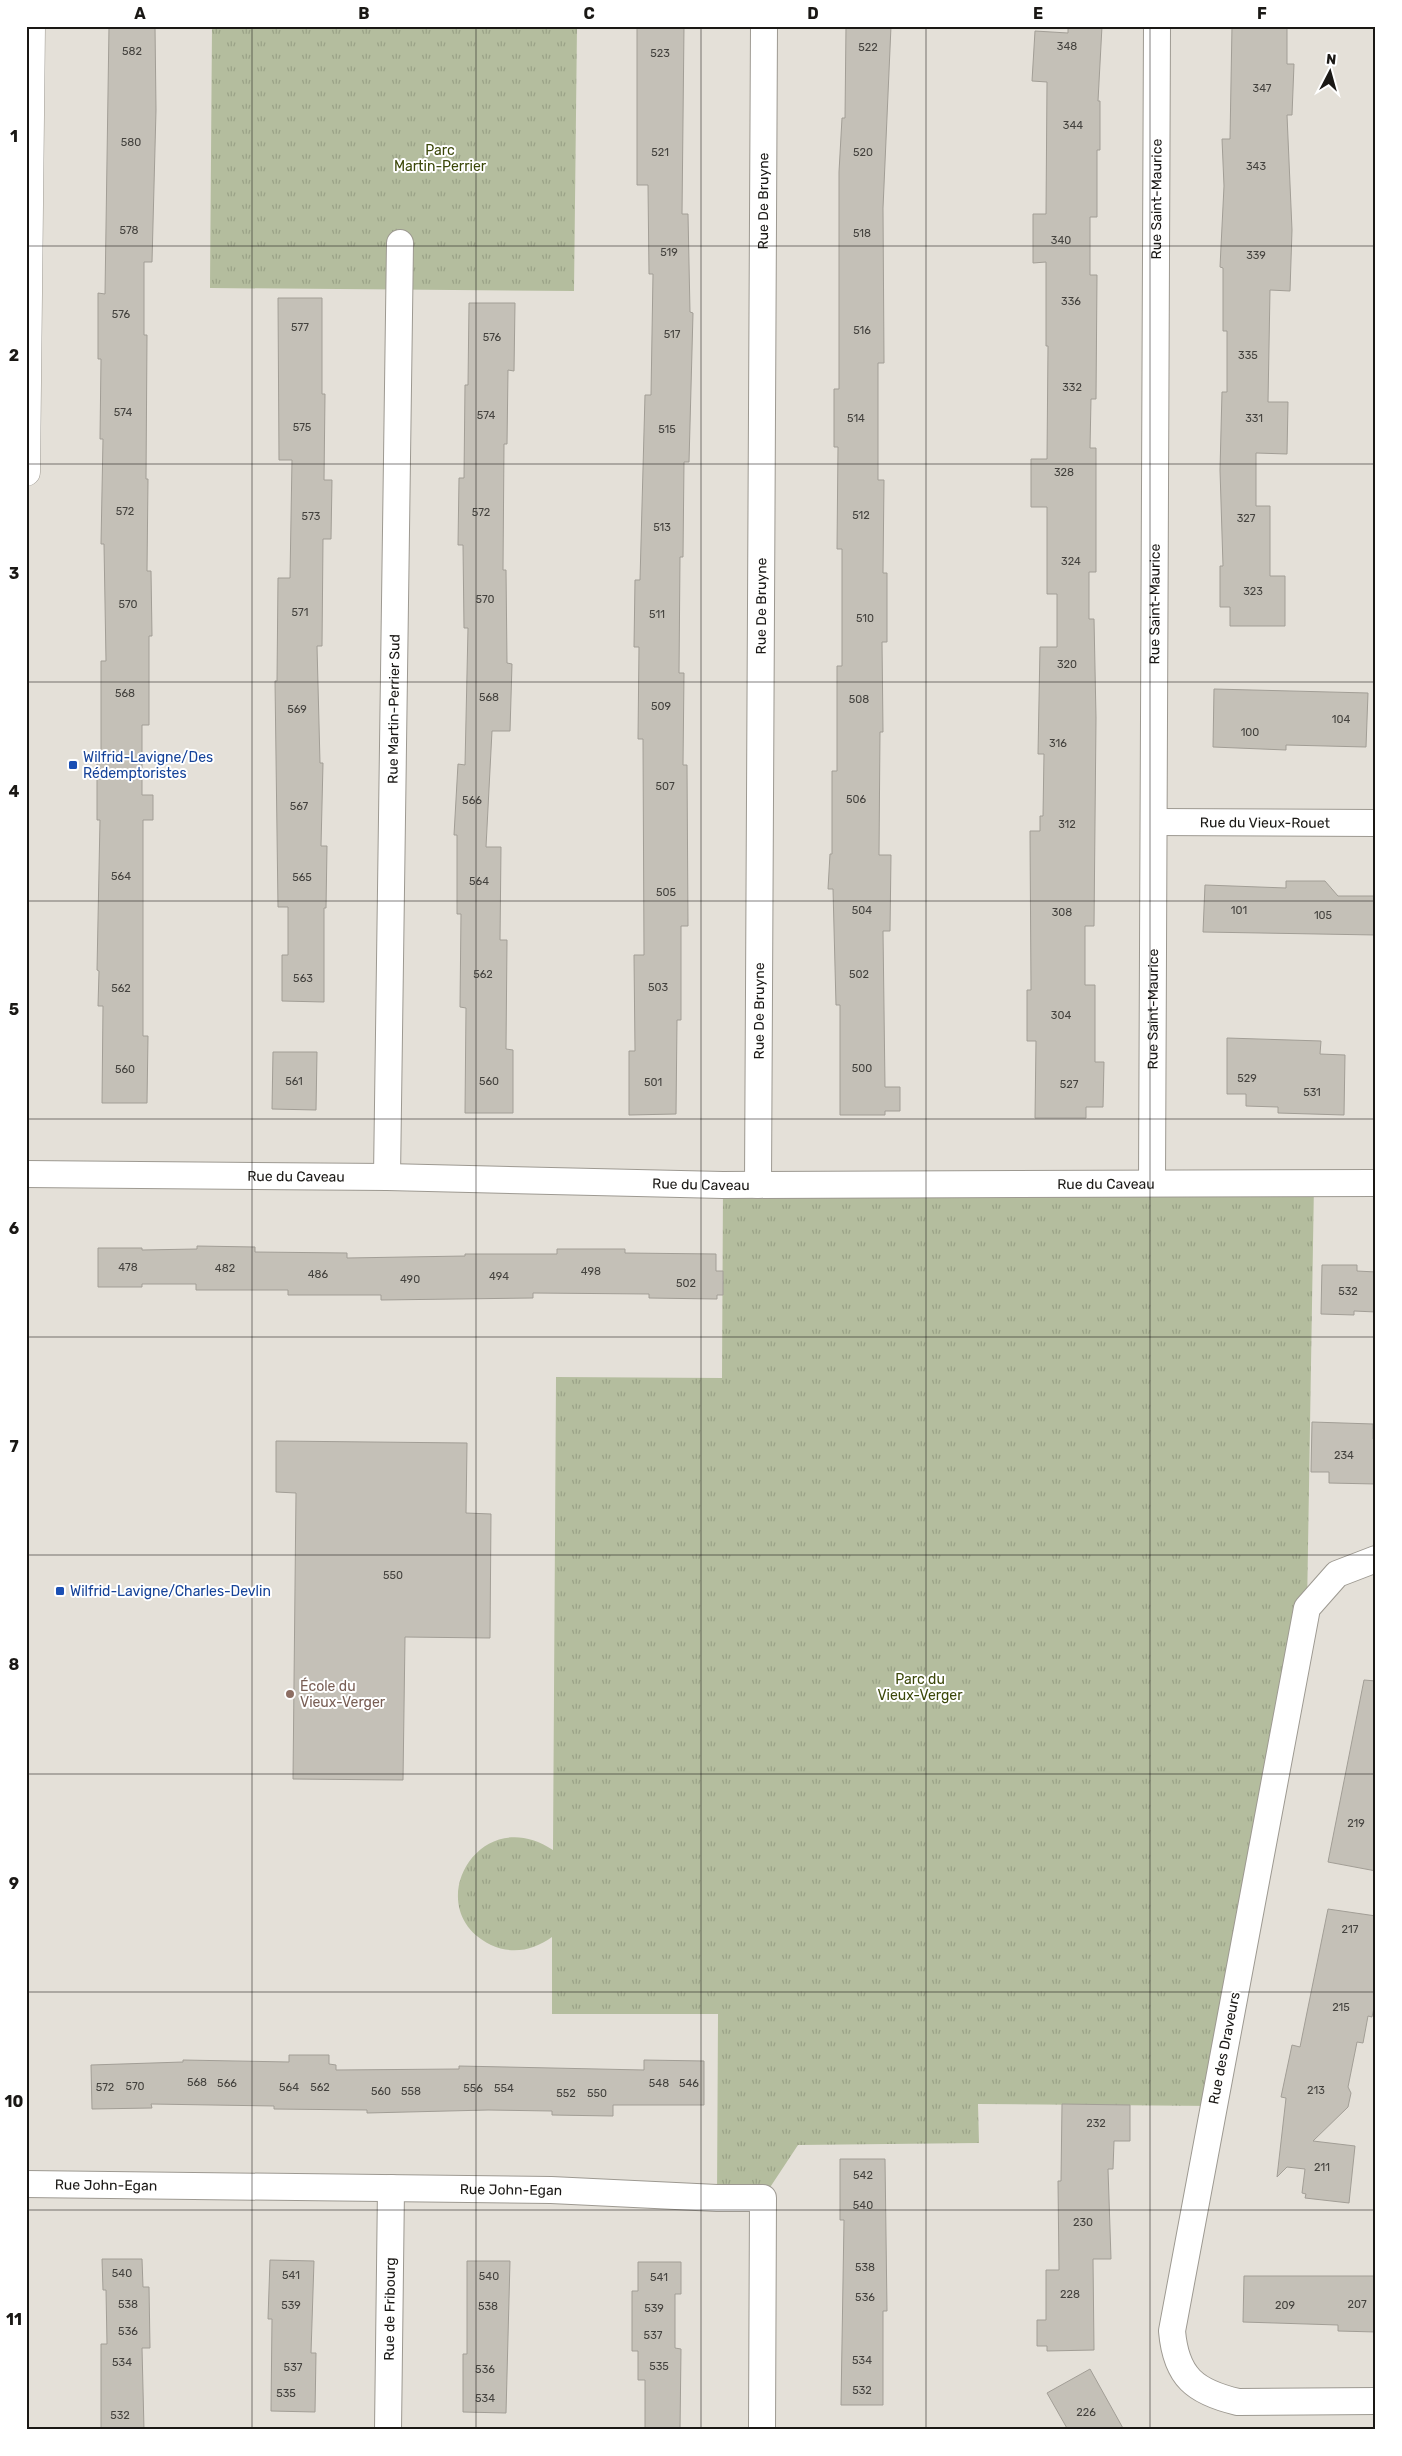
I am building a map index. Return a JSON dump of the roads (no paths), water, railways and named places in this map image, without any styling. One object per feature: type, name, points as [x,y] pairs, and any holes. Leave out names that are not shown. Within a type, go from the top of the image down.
[{"type":"main road","points":[[26,472],[30,26]]},
{"type":"street","name":"Rue De Bruyne","points":[[758,1185],[764,26]]},
{"type":"street","name":"Rue Saint-Maurice","points":[[1152,1183],[1157,26]]},
{"type":"street","name":"Rue Martin-Perrier Sud","points":[[386,1177],[400,243]]},
{"type":"street","name":"Rue du Vieux-Rouet","points":[[1154,822],[1376,823]]},
{"type":"street","name":"Rue du Caveau","points":[[26,1174],[386,1177],[758,1185],[1376,1183]]},
{"type":"street","name":"Rue des Draveurs","points":[[1376,1559],[1337,1574],[1307,1608],[1172,2331],[1174,2353],[1183,2372],[1197,2388],[1218,2397],[1238,2402],[1376,2401]]},
{"type":"street","name":"Rue John-Egan","points":[[26,2184],[551,2190],[763,2198],[762,2430]]},
{"type":"street","name":"Rue de Fribourg","points":[[388,2430],[391,2188]]},
{"type":"place","name":"Wilfrid-Lavigne/Des Rédemptoristes","points":[[73,765]]},
{"type":"place","name":"Wilfrid-Lavigne/Charles-Devlin","points":[[60,1591]]},
{"type":"place","name":"École du Vieux-Verger","points":[[290,1694]]},
{"type":"park label","name":"Parc Martin-Perrier","points":[[440,158]]},
{"type":"park label","name":"Parc du Vieux-Verger","points":[[920,1688]]}]
